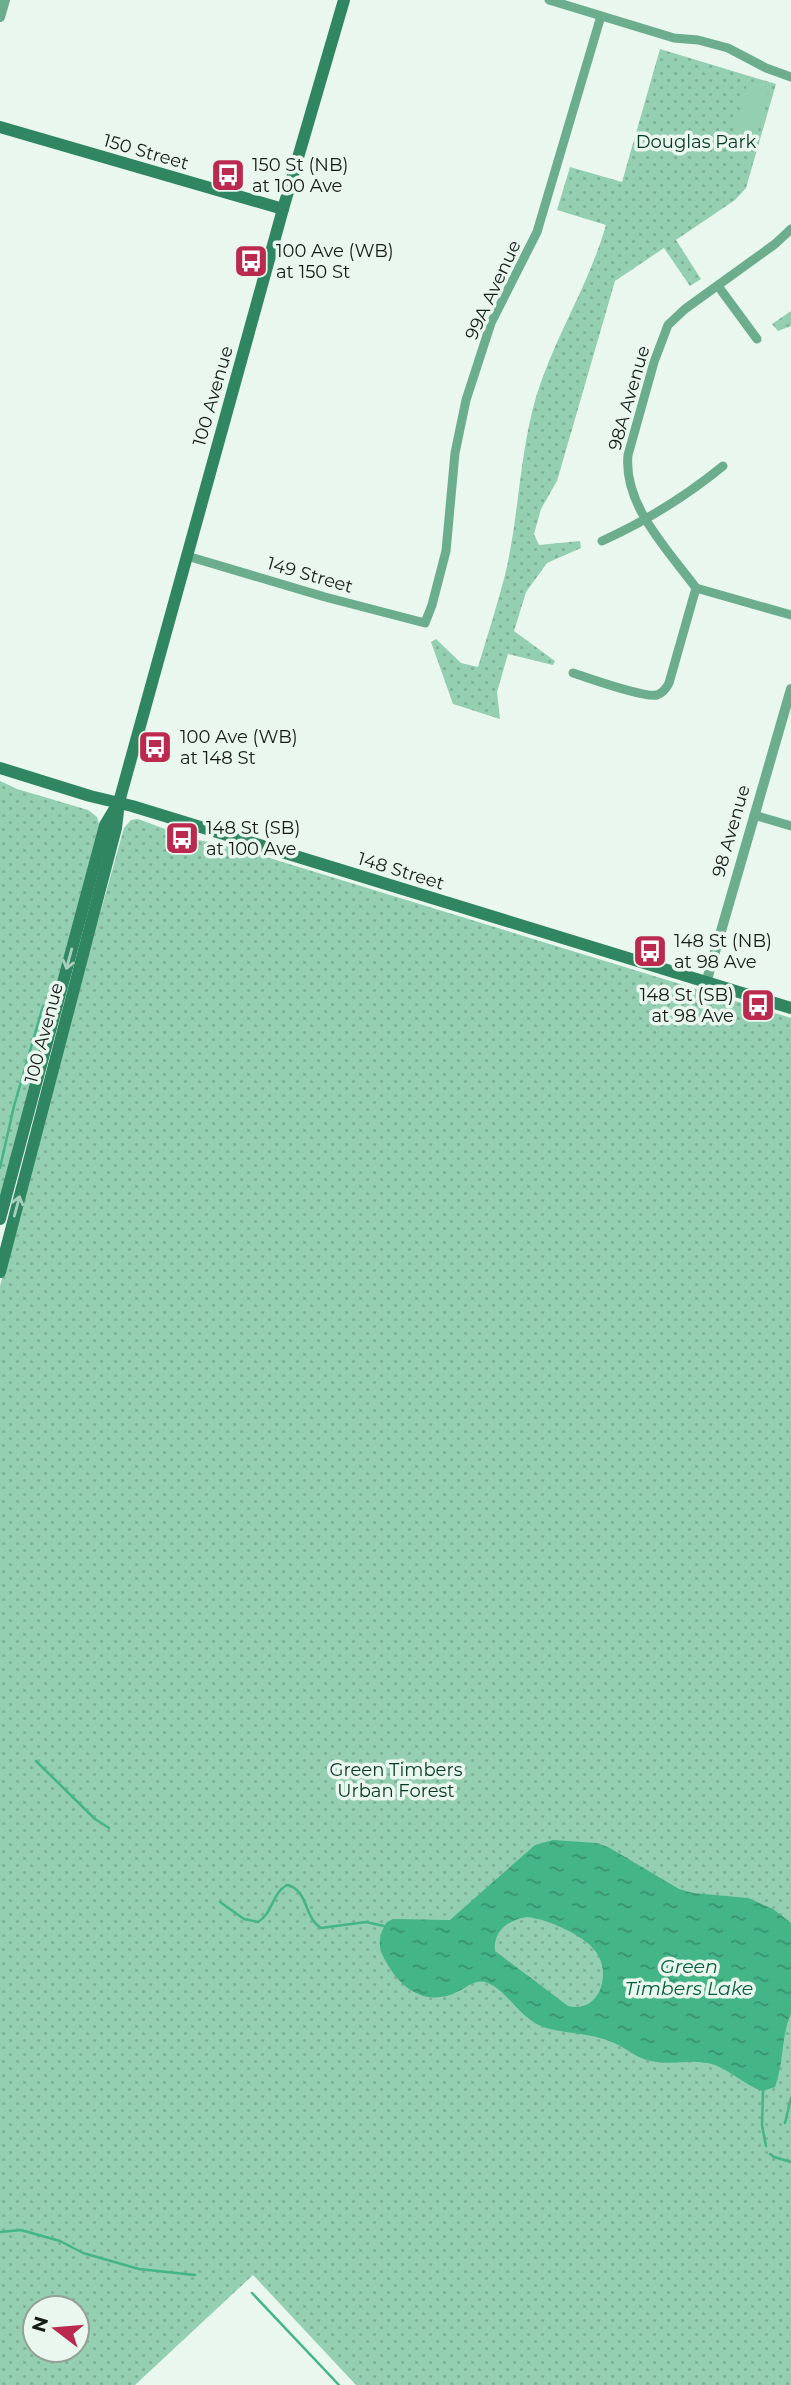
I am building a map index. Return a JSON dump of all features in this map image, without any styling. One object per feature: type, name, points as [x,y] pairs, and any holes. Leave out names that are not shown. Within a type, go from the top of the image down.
[{"type":"main road","name":"100 Avenue","points":[[0,1272],[116,828],[119,802],[283,209],[344,0]]},
{"type":"main road","name":"150 Street","points":[[0,127],[283,209]]},
{"type":"main road","name":"148 Street","points":[[0,768],[791,1008]]},
{"type":"main road","name":"100 Avenue","points":[[0,1219],[105,825],[119,802]]},
{"type":"street","points":[[0,18],[5,0]]},
{"type":"street","points":[[549,0],[674,38],[698,40],[728,48],[766,68],[791,77]]},
{"type":"street","name":"99A Avenue","points":[[425,622],[446,551],[455,453],[466,400],[491,323],[537,232],[601,16]]},
{"type":"street","name":"98A Avenue","points":[[696,588],[646,520],[630,484],[626,469],[628,455],[654,362],[668,325],[685,309],[775,244],[791,229]]},
{"type":"street","points":[[718,286],[757,339]]},
{"type":"street","points":[[602,541],[646,520],[693,490],[723,466]]},
{"type":"street","name":"149 Street","points":[[187,556],[325,597],[425,622]]},
{"type":"street","points":[[573,673],[644,694],[660,694],[666,690],[696,588],[791,615]]},
{"type":"street","name":"98 Avenue","points":[[706,983],[791,688]]},
{"type":"street","points":[[754,815],[791,826]]},
{"type":"green space","name":"Douglas Park","points":[[660,49],[776,84],[746,188],[735,200],[676,240],[701,279],[690,286],[664,248],[615,281],[557,481],[541,509],[534,534],[539,545],[580,541],[581,548],[547,563],[526,592],[514,631],[555,661],[553,665],[508,654],[497,692],[500,719],[453,704],[431,642],[436,639],[461,663],[478,667],[505,575],[530,419],[536,397],[606,225],[557,210],[570,167],[622,182]]},
{"type":"green space","points":[[748,81],[770,87],[755,140],[733,134]]},
{"type":"green space","points":[[791,311],[791,326],[778,331],[772,324]]},
{"type":"green space","points":[[0,781],[17,789],[88,810],[97,817],[99,824],[0,1201]]},
{"type":"green space","name":"Green Timbers Urban Forest","points":[[138,819],[192,839],[227,845],[791,1018],[791,2385],[356,2385],[253,2275],[135,2385],[0,2385],[0,1286],[50,1093],[124,828],[131,820]]},
{"type":"water","name":"Green Timbers Lake","points":[[553,1840],[596,1843],[608,1847],[679,1889],[693,1893],[748,1898],[773,1909],[791,1923],[791,2013],[775,2087],[763,2091],[715,2065],[698,2062],[655,2062],[601,2038],[546,2028],[529,2019],[502,1992],[488,1983],[480,1981],[447,1996],[435,1997],[414,1992],[396,1977],[380,1947],[381,1934],[387,1922],[393,1919],[450,1920],[535,1845]],"holes":[[[535,1918],[576,1935],[586,1941],[598,1955],[602,1964],[602,1983],[599,1992],[587,2005],[568,2006],[495,1951],[496,1938],[503,1928],[520,1919]]]},
{"type":"waterway","points":[[0,1168],[14,1106],[43,1006]]},
{"type":"waterway","points":[[36,1761],[95,1819],[109,1828]]},
{"type":"waterway","points":[[220,1902],[244,1919],[258,1922],[267,1914],[278,1893],[287,1885],[299,1892],[311,1918],[321,1928],[366,1922],[384,1926]]},
{"type":"waterway","points":[[763,2091],[762,2125],[766,2146]]},
{"type":"waterway","points":[[785,2123],[791,2098]]},
{"type":"waterway","points":[[770,2154],[791,2162]]},
{"type":"waterway","points":[[0,2232],[21,2230],[60,2241],[83,2253],[139,2269],[195,2275]]},
{"type":"waterway","points":[[252,2293],[339,2385]]},
{"type":"place","name":"150 St (NB) at 100 Ave","points":[[228,175]]},
{"type":"place","name":"100 Ave (WB) at 150 St","points":[[251,261]]},
{"type":"place","name":"100 Ave (WB) at 148 St","points":[[155,747]]},
{"type":"place","name":"148 St (SB) at 100 Ave","points":[[182,838]]},
{"type":"place","name":"148 St (NB) at 98 Ave","points":[[650,951]]},
{"type":"place","name":"148 St (SB) at 98 Ave","points":[[758,1005]]}]
